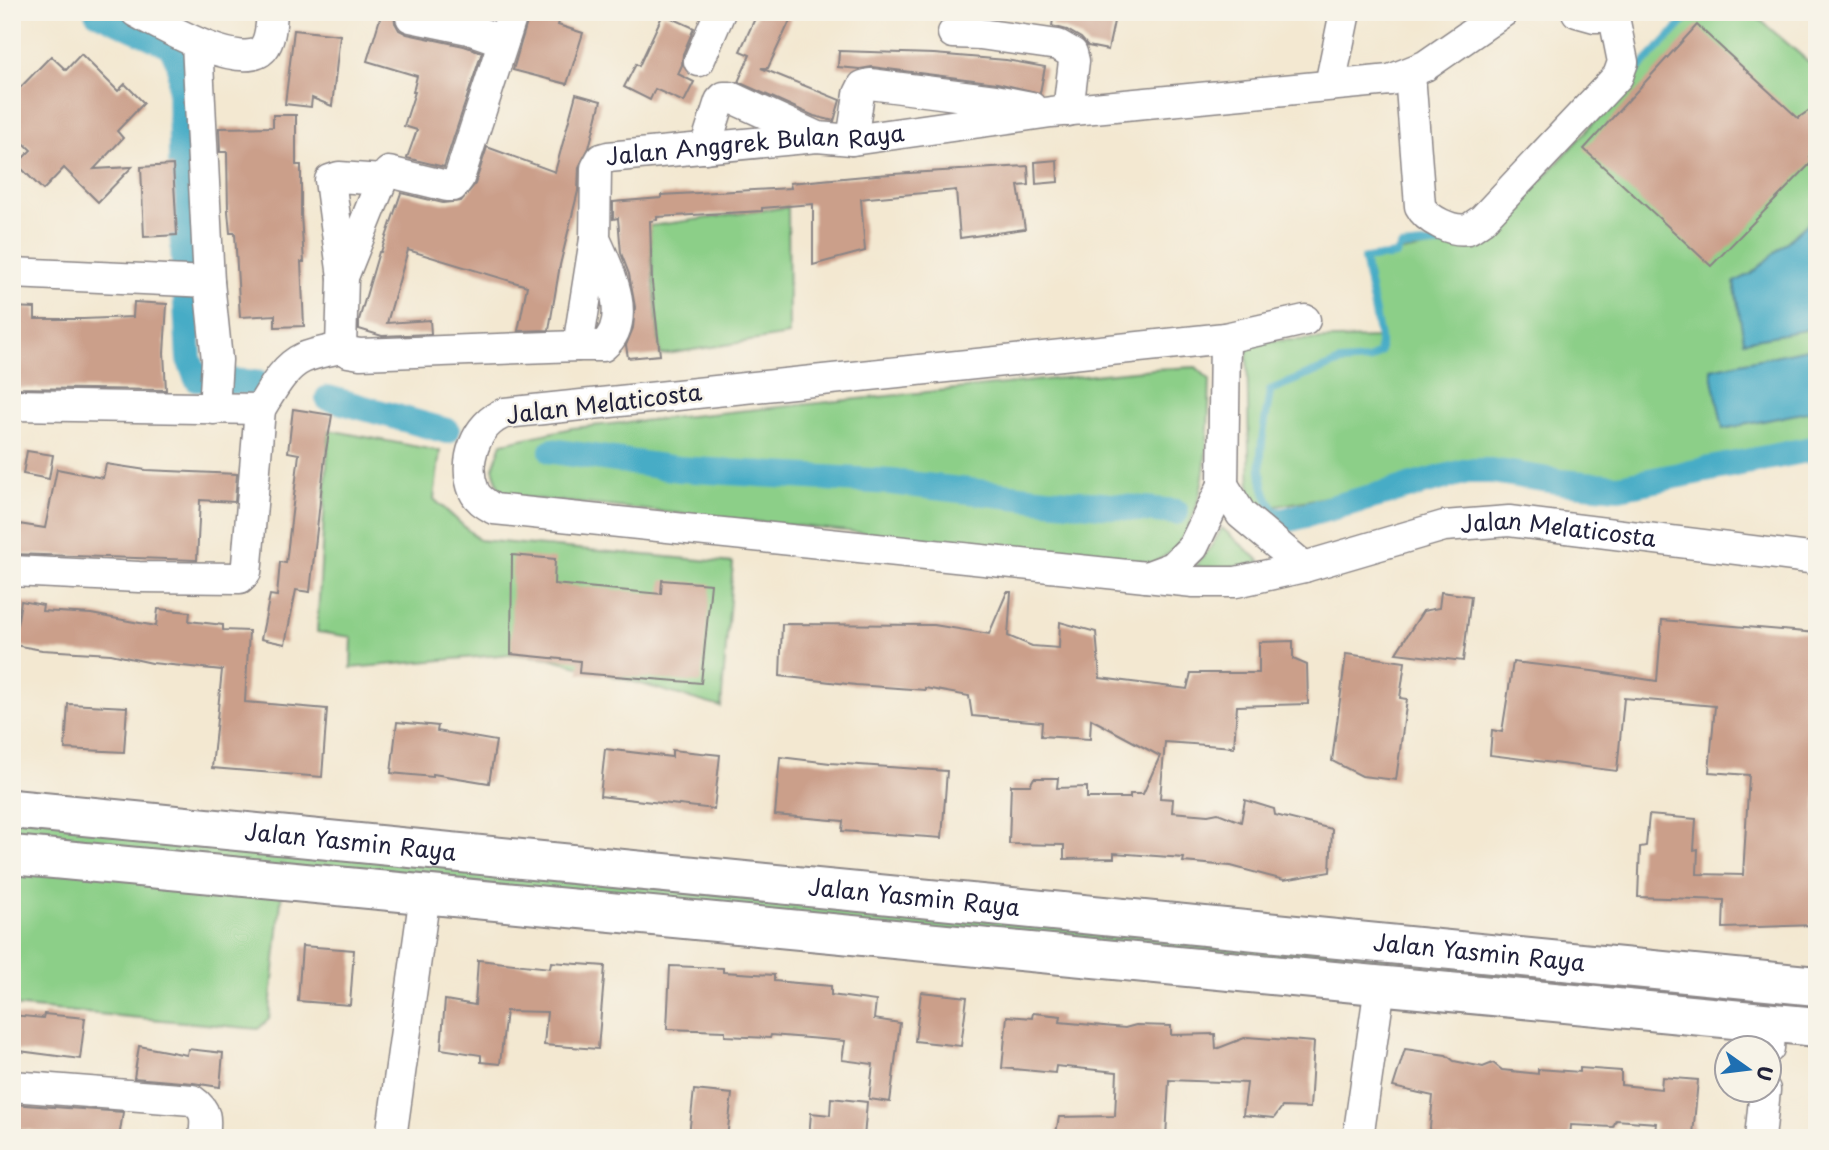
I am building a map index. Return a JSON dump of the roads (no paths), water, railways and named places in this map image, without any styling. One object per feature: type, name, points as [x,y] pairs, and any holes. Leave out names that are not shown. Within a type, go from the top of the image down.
[{"type":"street","points":[[136,12],[197,43],[235,56],[253,55],[261,51],[268,41],[272,12]]},
{"type":"street","points":[[341,348],[343,276],[330,180],[339,177],[385,176],[453,186],[459,178],[513,12]]},
{"type":"street","points":[[699,61],[720,12]]},
{"type":"street","points":[[1330,85],[1345,12]]},
{"type":"street","name":"Jalan Anggrek Bulan Raya","points":[[260,409],[279,378],[294,363],[341,348],[360,354],[578,346],[595,239],[596,169],[601,159],[817,137],[852,140],[1060,111],[1390,80],[1425,66],[1472,22],[1503,12]]},
{"type":"street","points":[[1410,74],[1420,206],[1424,215],[1452,229],[1470,229],[1482,220],[1618,76],[1623,62],[1615,15],[1595,17],[1577,12]]},
{"type":"street","points":[[411,18],[469,29],[503,41]]},
{"type":"street","points":[[852,140],[859,94],[863,86],[870,84],[1060,111],[1074,61],[1072,52],[1058,45],[981,34],[953,33]]},
{"type":"street","points":[[197,43],[193,282],[217,360],[214,403]]},
{"type":"street","points":[[705,148],[720,101],[724,97],[730,97],[817,137]]},
{"type":"street","points":[[343,276],[385,176]]},
{"type":"street","points":[[12,273],[193,282]]},
{"type":"street","name":"Jalan Melaticosta","points":[[1305,320],[1225,338],[505,413],[492,417],[479,432],[470,462],[473,490],[481,502],[494,509],[1194,582],[1236,582],[1304,567],[1444,526],[1509,521],[1817,559]]},
{"type":"street","points":[[1146,578],[1173,567],[1193,547],[1223,485],[1225,338]]},
{"type":"street","points":[[12,405],[214,403],[260,409],[247,564],[246,572],[240,578],[12,571]]},
{"type":"street","points":[[1223,485],[1241,514],[1304,567]]},
{"type":"street","name":"Jalan Yasmin Raya","points":[[12,809],[1817,986]]},
{"type":"street","name":"Jalan Yasmin Raya","points":[[12,855],[1459,993],[1756,1034]]},
{"type":"street","points":[[391,1138],[425,894]]},
{"type":"street","points":[[1358,1138],[1386,944]]},
{"type":"street","points":[[1459,993],[1464,951]]},
{"type":"street","name":"Jalan Yasmin Raya","points":[[1780,1034],[1817,1027]]},
{"type":"street","points":[[12,1086],[192,1100],[202,1106],[207,1117],[204,1138]]},
{"type":"street","points":[[1760,1137],[1764,1104]]},
{"type":"water","points":[[1817,215],[1817,328],[1744,341],[1734,282],[1751,274]]},
{"type":"water","points":[[1817,347],[1817,410],[1723,429],[1711,369]]},
{"type":"waterway","points":[[97,12],[171,46],[180,65],[182,228],[189,359],[197,379],[258,383]]},
{"type":"waterway","points":[[1629,79],[1693,12]]},
{"type":"waterway","points":[[1283,521],[1272,507],[1261,475],[1262,442],[1270,390],[1340,362],[1369,360],[1380,352],[1380,338],[1364,259],[1396,255],[1401,247],[1479,240],[1491,236],[1525,195]]},
{"type":"waterway","points":[[328,398],[447,431]]},
{"type":"waterway","points":[[1274,520],[1283,521],[1467,471],[1492,471],[1562,482],[1619,487],[1817,448]]},
{"type":"waterway","points":[[552,451],[679,469],[891,482],[1176,512]]}]
